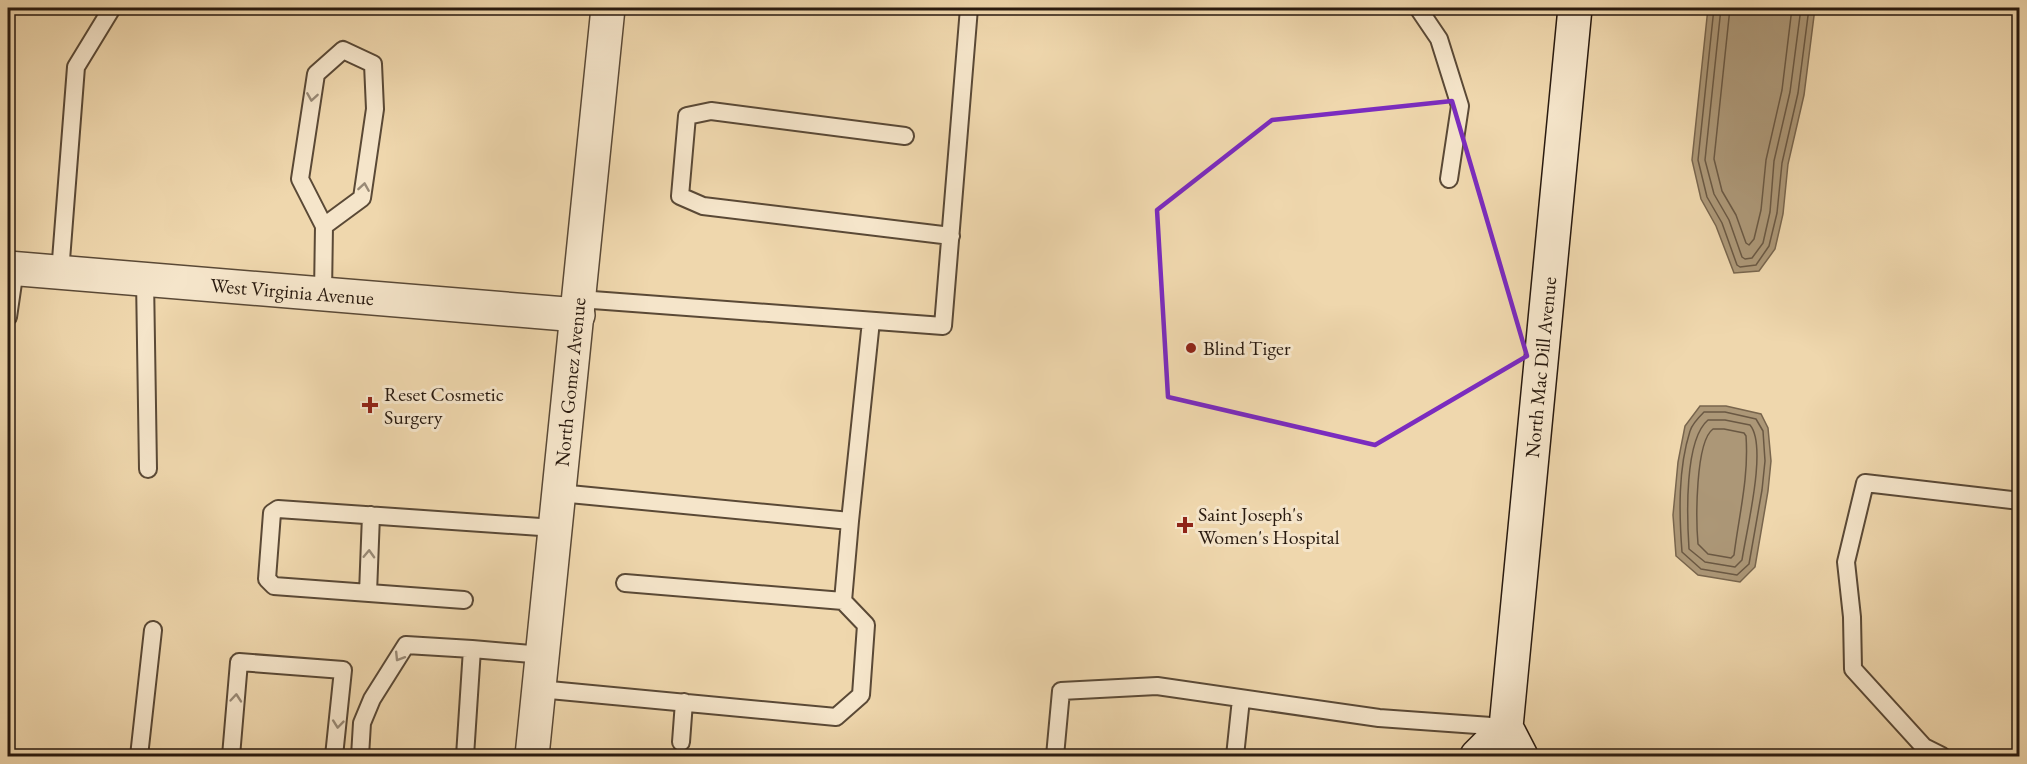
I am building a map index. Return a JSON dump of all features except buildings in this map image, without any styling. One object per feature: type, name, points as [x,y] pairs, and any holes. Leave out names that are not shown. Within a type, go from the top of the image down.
[{"type":"street","name":"North Gomez Avenue","points":[[532,756],[608,8]]},
{"type":"street","name":"North Mac Dill Avenue","points":[[1506,727],[1575,8]]},
{"type":"street","name":"West Virginia Avenue","points":[[11,269],[323,294],[579,307]]},
{"type":"street","points":[[1477,756],[1506,727],[1521,756]]},
{"type":"lane","points":[[60,273],[76,67],[112,8]]},
{"type":"lane","points":[[579,307],[943,326],[969,8]]},
{"type":"lane","points":[[1418,8],[1438,39],[1460,106],[1449,179]]},
{"type":"lane","points":[[323,294],[324,226],[300,179],[316,74],[343,50],[373,64],[375,109],[362,198],[324,226]]},
{"type":"lane","points":[[905,136],[711,111],[687,116],[680,196],[703,206],[951,236]]},
{"type":"lane","points":[[8,317],[11,269]]},
{"type":"lane","points":[[145,279],[148,469]]},
{"type":"lane","points":[[843,601],[871,321]]},
{"type":"lane","points":[[1942,756],[1924,747],[1853,669],[1852,617],[1846,562],[1865,483],[2019,501]]},
{"type":"lane","points":[[559,493],[850,521]]},
{"type":"lane","points":[[464,600],[274,586],[267,579],[272,513],[278,509],[555,528]]},
{"type":"lane","points":[[368,592],[371,515]]},
{"type":"lane","points":[[539,689],[836,717],[861,695],[866,625],[843,601],[626,583]]},
{"type":"lane","points":[[139,756],[153,630]]},
{"type":"lane","points":[[360,756],[362,723],[372,699],[406,645],[543,655]]},
{"type":"lane","points":[[465,756],[472,649]]},
{"type":"lane","points":[[231,756],[239,662],[343,670],[334,756]]},
{"type":"lane","points":[[1055,756],[1061,690],[1157,686],[1379,718],[1506,727]]},
{"type":"lane","points":[[1235,756],[1241,699]]},
{"type":"lane","points":[[681,742],[684,702]]},
{"type":"highlighted area","points":[[1452,101],[1527,356],[1375,445],[1168,397],[1157,210],[1272,120]]},
{"type":"water","points":[[1708,8],[1815,8],[1804,95],[1788,164],[1783,214],[1775,249],[1759,271],[1734,273],[1716,226],[1701,199],[1692,160]]},
{"type":"water","points":[[1700,406],[1726,406],[1761,414],[1768,428],[1771,461],[1755,567],[1740,582],[1698,575],[1676,556],[1673,515],[1678,462],[1685,426]]},
{"type":"place","name":"Blind Tiger","points":[[1191,348]]},
{"type":"place","name":"Reset Cosmetic Surgery","points":[[370,405]]},
{"type":"place","name":"Saint Joseph's Women's Hospital","points":[[1185,525]]}]
